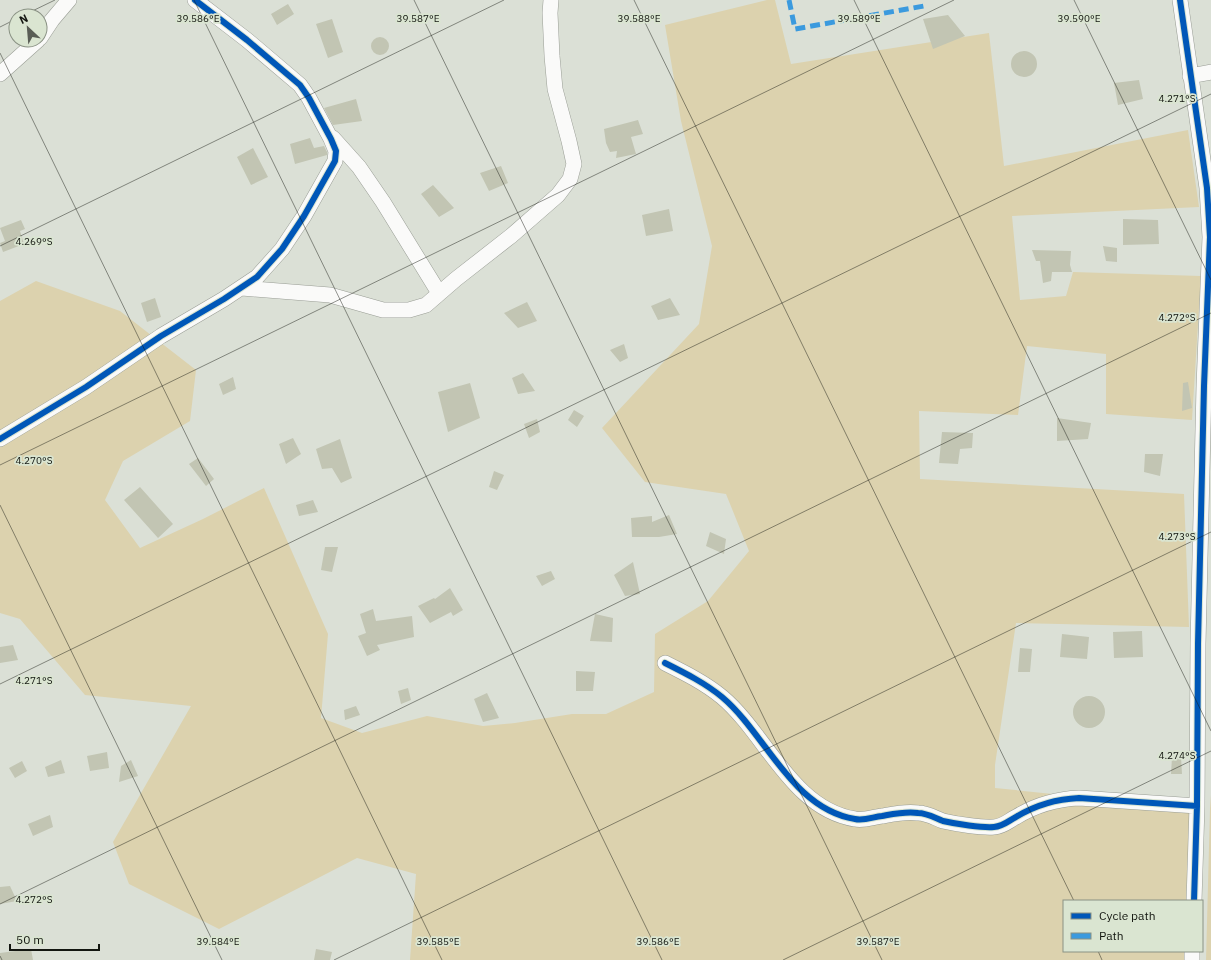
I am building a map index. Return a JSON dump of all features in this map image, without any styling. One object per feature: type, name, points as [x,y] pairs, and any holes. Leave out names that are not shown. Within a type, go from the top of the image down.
[{"type":"street","points":[[48,26],[69,0]]},
{"type":"street","points":[[0,439],[86,387],[161,336],[242,288],[256,277],[282,249],[304,216],[335,161],[336,151],[327,131],[300,85],[247,40],[195,0]]},
{"type":"street","points":[[242,288],[330,295],[383,310],[409,310],[426,305],[456,279],[511,236],[558,195],[570,179],[574,164],[570,141],[554,89],[550,13],[552,0]]},
{"type":"street","points":[[1180,0],[1207,188],[1210,237],[1204,386],[1194,900]]},
{"type":"street","points":[[0,74],[29,48]]},
{"type":"street","points":[[1190,76],[1211,72]]},
{"type":"street","points":[[327,131],[363,173],[383,202],[439,293]]},
{"type":"street","points":[[665,663],[699,681],[722,697],[741,717],[794,784],[813,802],[836,813],[855,819],[866,819],[883,815],[917,812],[944,821],[995,827],[1006,824],[1016,817],[1044,804],[1063,798],[1197,806]]},
{"type":"shaded area","points":[[767,0],[775,0],[791,64],[989,33],[1004,166],[1188,130],[1199,207],[1012,216],[1020,300],[1066,296],[1073,272],[1201,276],[1192,420],[1106,414],[1106,354],[1027,346],[1018,415],[919,411],[920,479],[1184,494],[1189,627],[1016,623],[995,765],[995,788],[1190,808],[1186,900],[1063,900],[1063,952],[1184,952],[1184,960],[410,960],[416,874],[357,858],[219,929],[129,884],[113,842],[191,706],[85,695],[20,619],[0,613],[0,301],[36,281],[120,311],[196,370],[190,421],[123,461],[105,500],[140,548],[203,519],[264,488],[328,634],[321,718],[362,733],[427,716],[483,726],[515,723],[572,714],[606,714],[654,692],[655,634],[708,601],[749,551],[726,494],[645,482],[602,428],[699,324],[712,246],[681,121],[665,25]]},
{"type":"shaded area","points":[[1211,795],[1211,960],[1206,960],[1210,809]]},
{"type":"building","points":[[288,4],[294,14],[277,25],[271,14]]},
{"type":"building","points":[[948,15],[965,36],[933,49],[923,19]]},
{"type":"building","points":[[332,19],[343,52],[328,58],[316,24]]},
{"type":"building","points":[[380,37],[386,40],[389,46],[386,52],[380,55],[374,52],[371,46],[374,40]]},
{"type":"building","points":[[1024,51],[1033,55],[1037,64],[1033,73],[1024,77],[1015,73],[1011,64],[1015,55]]},
{"type":"building","points":[[1139,80],[1143,99],[1118,105],[1114,83]]},
{"type":"building","points":[[356,99],[362,121],[333,125],[324,108]]},
{"type":"building","points":[[638,120],[643,134],[631,137],[636,154],[616,158],[617,151],[610,152],[606,143],[604,129]]},
{"type":"building","points":[[310,138],[314,148],[324,146],[327,155],[295,164],[290,144]]},
{"type":"building","points":[[253,148],[268,177],[251,185],[237,157]]},
{"type":"building","points":[[501,166],[508,183],[489,191],[480,173]]},
{"type":"building","points":[[433,185],[454,208],[439,217],[421,194]]},
{"type":"building","points":[[669,209],[673,231],[646,236],[642,215]]},
{"type":"building","points":[[1123,219],[1158,220],[1159,244],[1123,245]]},
{"type":"building","points":[[21,220],[25,229],[20,231],[24,244],[3,252],[0,243],[5,241],[0,228]]},
{"type":"building","points":[[1103,246],[1117,248],[1117,262],[1106,261]]},
{"type":"building","points":[[1032,250],[1071,251],[1070,265],[1072,272],[1052,272],[1051,281],[1043,283],[1040,261],[1036,261]]},
{"type":"building","points":[[155,298],[161,317],[147,322],[141,303]]},
{"type":"building","points":[[670,298],[680,315],[658,320],[651,306]]},
{"type":"building","points":[[527,302],[537,321],[518,328],[504,313]]},
{"type":"building","points":[[624,344],[628,358],[620,362],[610,350]]},
{"type":"building","points":[[523,373],[535,391],[518,394],[512,378]]},
{"type":"building","points":[[233,377],[236,389],[223,395],[219,384]]},
{"type":"building","points":[[1188,382],[1192,408],[1182,411],[1183,383]]},
{"type":"building","points":[[470,383],[480,418],[448,432],[438,392]]},
{"type":"building","points":[[574,410],[584,416],[577,427],[568,420]]},
{"type":"building","points":[[1057,418],[1091,423],[1088,439],[1057,441]]},
{"type":"building","points":[[537,419],[540,432],[529,438],[524,424]]},
{"type":"building","points":[[942,432],[973,433],[972,448],[960,449],[958,464],[939,463]]},
{"type":"building","points":[[293,438],[301,454],[286,464],[279,444]]},
{"type":"building","points":[[340,439],[352,478],[341,483],[332,468],[322,469],[316,449]]},
{"type":"building","points":[[1145,454],[1163,454],[1160,476],[1144,472]]},
{"type":"building","points":[[198,458],[214,479],[206,486],[189,464]]},
{"type":"building","points":[[494,471],[504,475],[497,490],[489,487]]},
{"type":"building","points":[[140,487],[173,524],[158,538],[124,500]]},
{"type":"building","points":[[313,500],[318,512],[299,516],[296,505]]},
{"type":"building","points":[[669,515],[677,534],[659,537],[632,537],[631,518],[652,516],[652,522]]},
{"type":"building","points":[[710,532],[726,539],[724,554],[706,546]]},
{"type":"building","points":[[325,547],[338,547],[332,572],[321,570]]},
{"type":"building","points":[[633,562],[640,594],[625,596],[614,575]]},
{"type":"building","points":[[551,571],[555,579],[542,586],[536,576]]},
{"type":"building","points":[[450,588],[463,610],[453,616],[451,612],[430,623],[418,606],[434,598],[435,599]]},
{"type":"building","points":[[373,609],[376,621],[412,616],[414,637],[377,645],[380,650],[367,656],[358,636],[366,633],[360,614]]},
{"type":"building","points":[[595,614],[613,618],[612,642],[590,641]]},
{"type":"building","points":[[1142,631],[1143,657],[1114,658],[1113,632]]},
{"type":"building","points":[[1062,634],[1089,637],[1087,659],[1060,657]]},
{"type":"building","points":[[13,645],[18,660],[0,663],[0,647]]},
{"type":"building","points":[[1020,648],[1032,649],[1030,672],[1018,672]]},
{"type":"building","points":[[576,671],[595,672],[593,691],[576,691]]},
{"type":"building","points":[[408,688],[411,700],[401,704],[398,691]]},
{"type":"building","points":[[487,693],[499,718],[483,722],[474,699]]},
{"type":"building","points":[[1086,696],[1092,696],[1101,700],[1105,712],[1101,724],[1092,728],[1086,728],[1077,724],[1073,715],[1073,709],[1077,700]]},
{"type":"building","points":[[356,706],[360,715],[345,720],[344,710]]},
{"type":"building","points":[[107,752],[109,768],[90,771],[87,756]]},
{"type":"building","points":[[1181,756],[1182,774],[1171,774],[1172,757]]},
{"type":"building","points":[[61,760],[65,773],[48,777],[45,767]]},
{"type":"building","points":[[131,760],[138,776],[119,782],[121,766]]},
{"type":"building","points":[[22,761],[27,771],[15,778],[9,768]]},
{"type":"building","points":[[50,815],[53,827],[33,836],[28,824]]},
{"type":"building","points":[[10,886],[17,901],[0,904],[0,887]]},
{"type":"building","points":[[31,949],[33,960],[0,960],[0,953]]},
{"type":"building","points":[[316,949],[332,952],[330,960],[314,960]]},
{"type":"marked path","points":[[789,0],[795,29],[924,6]]},
{"type":"cycle path","points":[[0,439],[86,387],[161,336],[224,299],[257,277],[282,249],[304,216],[335,161],[336,151],[331,139],[309,98],[300,85],[247,40],[195,0]]},
{"type":"cycle path","points":[[1180,0],[1207,188],[1210,237],[1204,386],[1194,900]]},
{"type":"cycle path","points":[[665,663],[687,674],[722,697],[738,712],[781,768],[797,786],[814,801],[833,812],[855,819],[913,812],[925,814],[943,821],[994,827],[1038,806],[1079,798],[1197,806]]}]
